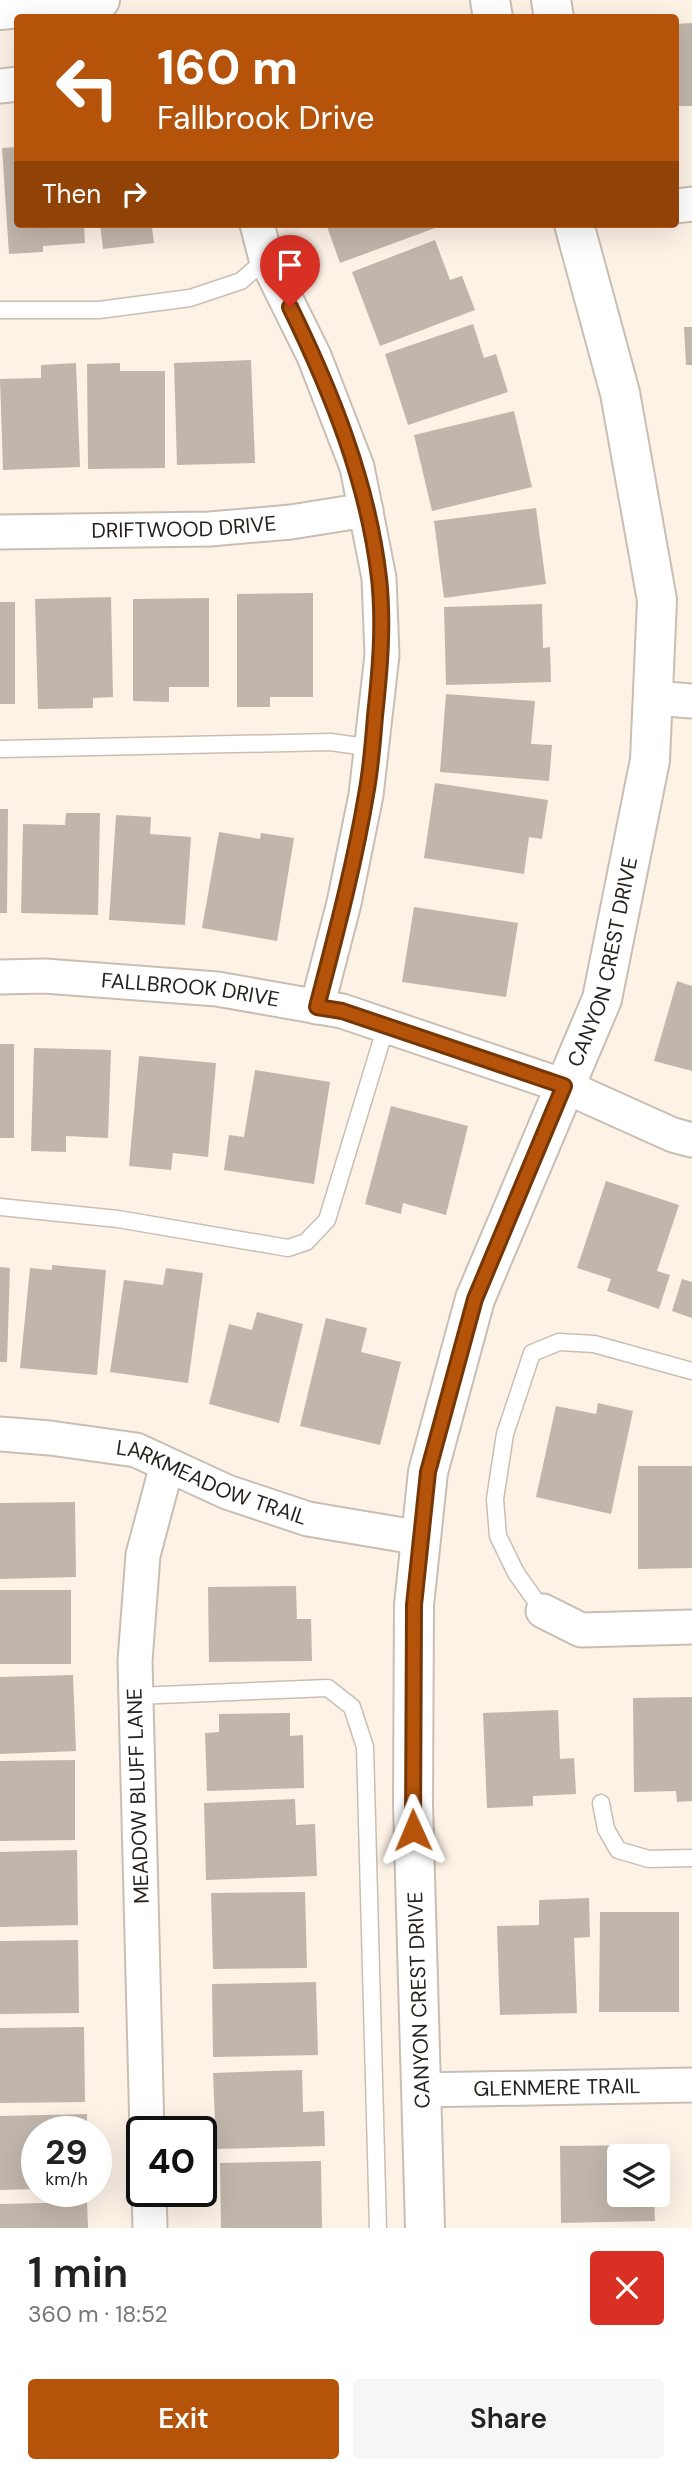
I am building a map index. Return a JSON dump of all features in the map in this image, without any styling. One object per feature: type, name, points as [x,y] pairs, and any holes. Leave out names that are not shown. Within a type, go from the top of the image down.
[{"type":"street","points":[[0,10],[100,0]]},
{"type":"street","points":[[258,228],[266,259],[314,356],[357,467],[379,578],[382,655],[364,808],[344,903],[317,1007]]},
{"type":"street","name":"CANYON CREST DRIVE","points":[[425,2228],[413,1804],[414,1605],[428,1472],[475,1299],[602,999],[650,760],[657,600],[620,393],[575,228]]},
{"type":"street","name":"DRIFTWOOD DRIVE","points":[[0,531],[210,529],[292,523],[366,510]]},
{"type":"street","points":[[653,698],[692,701]]},
{"type":"street","name":"FALLBROOK DRIVE","points":[[0,977],[45,976],[217,989],[342,1011],[564,1086],[673,1135],[692,1140]]},
{"type":"street","name":"LARKMEADOW TRAIL","points":[[0,1434],[136,1450],[227,1492],[308,1519],[421,1538]]},
{"type":"street","name":"MEADOW BLUFF LANE","points":[[147,2116],[135,1661],[143,1555],[167,1465]]},
{"type":"street","points":[[543,1611],[581,1630],[692,1628]]},
{"type":"street","name":"GLENMERE TRAIL","points":[[421,2090],[692,2085]]},
{"type":"street","points":[[149,2207],[150,2228]]},
{"type":"lane","points":[[0,310],[99,310],[190,298],[241,281],[266,259]]},
{"type":"lane","points":[[0,749],[331,742],[372,748]]},
{"type":"lane","points":[[0,1208],[118,1219],[288,1248],[306,1242],[327,1220],[386,1026]]},
{"type":"lane","points":[[543,1611],[516,1573],[498,1536],[495,1499],[505,1434],[532,1353],[559,1342],[594,1344],[692,1371]]},
{"type":"lane","points":[[136,1696],[328,1688],[352,1707],[365,1747],[378,2228]]},
{"type":"lane","points":[[601,1803],[606,1829],[618,1850],[649,1859],[692,1858]]},
{"type":"building","points":[[692,23],[692,106],[679,106],[679,24]]},
{"type":"building","points":[[14,147],[14,228],[84,228],[85,243],[43,246],[43,252],[9,254],[2,148]]},
{"type":"building","points":[[100,228],[152,228],[154,243],[103,249]]},
{"type":"building","points":[[327,228],[435,228],[340,263]]},
{"type":"building","points":[[435,240],[450,280],[462,276],[475,310],[380,346],[352,272]]},
{"type":"building","points":[[473,324],[484,358],[496,354],[508,392],[408,425],[385,354]]},
{"type":"building","points":[[684,327],[692,327],[692,365],[686,365]]},
{"type":"building","points":[[251,360],[255,463],[177,465],[174,363]]},
{"type":"building","points":[[76,363],[80,467],[3,470],[0,379],[41,378],[41,365]]},
{"type":"building","points":[[120,363],[120,371],[165,371],[165,468],[88,469],[87,364]]},
{"type":"building","points":[[514,411],[532,487],[432,511],[414,435]]},
{"type":"building","points":[[536,508],[546,584],[444,598],[434,521]]},
{"type":"building","points":[[313,593],[313,697],[270,697],[270,707],[237,707],[237,594]]},
{"type":"building","points":[[111,597],[113,697],[93,698],[93,708],[38,709],[35,599]]},
{"type":"building","points":[[209,598],[209,687],[169,687],[169,702],[133,701],[133,599]]},
{"type":"building","points":[[0,602],[15,602],[15,704],[0,704]]},
{"type":"building","points":[[542,604],[543,648],[550,647],[551,682],[446,685],[444,607]]},
{"type":"building","points":[[446,694],[535,701],[531,744],[552,745],[549,781],[440,772]]},
{"type":"building","points":[[435,783],[548,800],[542,839],[529,837],[524,874],[424,858]]},
{"type":"building","points":[[0,809],[8,809],[7,913],[0,913]]},
{"type":"building","points":[[66,813],[100,813],[98,915],[21,913],[23,824],[65,825]]},
{"type":"building","points":[[116,815],[151,817],[150,834],[191,837],[185,925],[109,920]]},
{"type":"building","points":[[219,832],[260,839],[261,833],[294,838],[277,941],[202,928]]},
{"type":"building","points":[[414,907],[518,923],[506,997],[402,982]]},
{"type":"building","points":[[677,981],[692,986],[692,1071],[654,1061]]},
{"type":"building","points":[[0,1044],[14,1044],[14,1138],[0,1138]]},
{"type":"building","points":[[34,1048],[111,1050],[108,1138],[66,1136],[66,1152],[31,1151]]},
{"type":"building","points":[[139,1056],[216,1063],[208,1157],[173,1153],[171,1170],[129,1166]]},
{"type":"building","points":[[255,1070],[330,1082],[314,1184],[224,1170],[229,1135],[244,1137]]},
{"type":"building","points":[[391,1106],[468,1126],[446,1215],[403,1203],[401,1214],[365,1204]]},
{"type":"building","points":[[606,1181],[679,1205],[657,1271],[670,1275],[659,1309],[607,1291],[611,1279],[577,1268]]},
{"type":"building","points":[[52,1265],[106,1270],[97,1375],[20,1368],[30,1268],[52,1270]]},
{"type":"building","points":[[0,1267],[10,1268],[7,1362],[0,1362]]},
{"type":"building","points":[[166,1268],[203,1273],[188,1383],[110,1372],[124,1280],[163,1285]]},
{"type":"building","points":[[682,1279],[692,1282],[692,1318],[672,1311]]},
{"type":"building","points":[[257,1312],[303,1324],[279,1423],[209,1404],[229,1324],[252,1330]]},
{"type":"building","points":[[326,1318],[367,1328],[361,1352],[401,1362],[380,1445],[300,1426]]},
{"type":"building","points":[[598,1403],[633,1411],[611,1514],[536,1497],[556,1406],[596,1414]]},
{"type":"building","points":[[638,1466],[692,1466],[692,1568],[638,1569]]},
{"type":"building","points":[[75,1502],[76,1577],[0,1579],[0,1503]]},
{"type":"building","points":[[296,1586],[297,1619],[311,1619],[312,1661],[209,1662],[208,1587]]},
{"type":"building","points":[[0,1590],[71,1590],[71,1664],[0,1664]]},
{"type":"building","points":[[73,1675],[76,1751],[0,1754],[0,1677]]},
{"type":"building","points":[[692,1697],[692,1801],[677,1802],[676,1791],[634,1792],[633,1698]]},
{"type":"building","points":[[558,1710],[560,1759],[574,1758],[576,1794],[533,1796],[533,1806],[487,1808],[483,1713]]},
{"type":"building","points":[[290,1713],[290,1736],[303,1735],[304,1788],[207,1791],[205,1733],[219,1732],[219,1714]]},
{"type":"building","points":[[75,1760],[75,1840],[0,1841],[0,1761]]},
{"type":"building","points":[[295,1799],[296,1825],[315,1824],[317,1876],[206,1880],[204,1803]]},
{"type":"building","points":[[77,1850],[78,1925],[0,1927],[0,1852]]},
{"type":"building","points":[[305,1892],[307,1968],[213,1969],[211,1893]]},
{"type":"building","points":[[589,1898],[590,1937],[574,1938],[577,2013],[500,2015],[497,1926],[539,1925],[539,1900]]},
{"type":"building","points":[[600,1912],[679,1912],[679,2012],[599,2012]]},
{"type":"building","points":[[78,1940],[79,2013],[0,2014],[0,1941]]},
{"type":"building","points":[[316,1982],[318,2055],[213,2057],[212,1984]]},
{"type":"building","points":[[84,2027],[85,2102],[0,2103],[0,2028]]},
{"type":"building","points":[[302,2070],[303,2112],[324,2111],[325,2146],[217,2149],[213,2073]]},
{"type":"building","points":[[87,2114],[21,2116],[21,2189],[0,2190],[0,2116]]},
{"type":"building","points":[[560,2146],[607,2146],[607,2207],[654,2207],[655,2221],[561,2223]]},
{"type":"building","points":[[321,2161],[322,2228],[221,2228],[220,2163]]},
{"type":"building","points":[[0,2204],[21,2204],[21,2207],[87,2207],[88,2228],[0,2228]]},
{"type":"route","points":[[290,307],[314,356],[357,467],[379,578],[382,655],[366,795],[344,903],[317,1007],[342,1011],[564,1086],[475,1299],[428,1472],[414,1605],[413,1830]]}]
